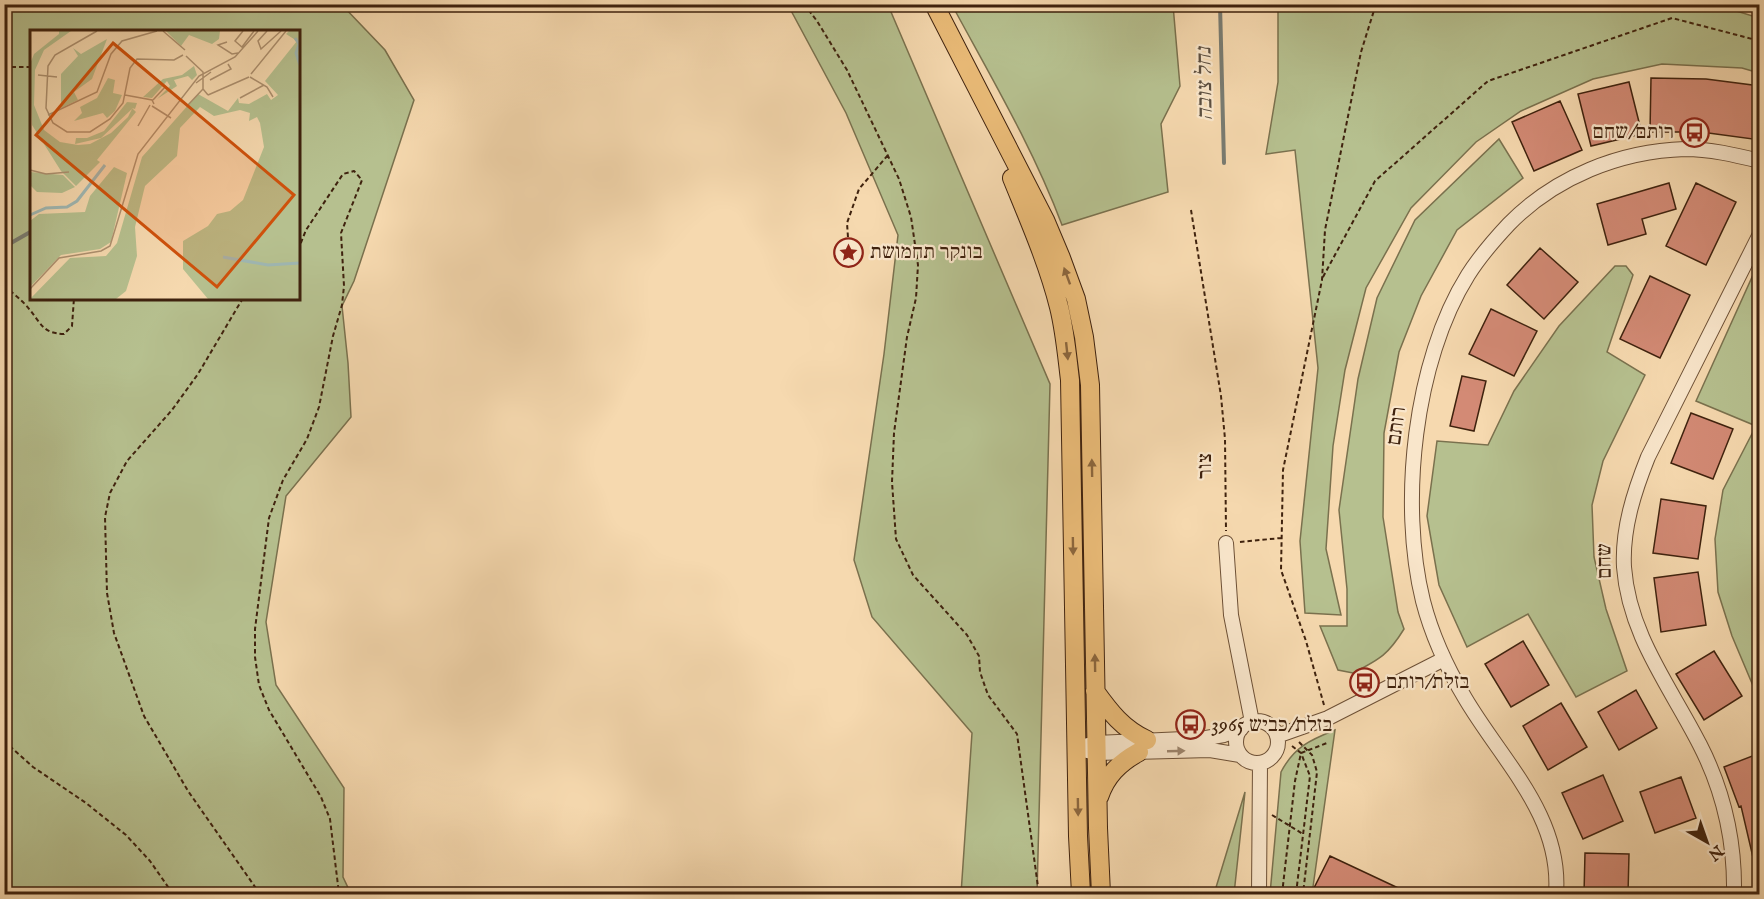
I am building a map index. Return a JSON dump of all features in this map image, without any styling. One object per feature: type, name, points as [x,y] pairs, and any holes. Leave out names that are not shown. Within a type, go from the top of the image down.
[{"type":"main road","points":[[934,4],[1045,220],[1076,299],[1084,337],[1090,385],[1097,802],[1101,894]]},
{"type":"main road","points":[[964,59],[1046,264],[1066,339],[1070,380],[1076,748],[1081,894]]},
{"type":"main road","points":[[1095,691],[1118,721],[1135,735],[1143,746],[1112,772],[1097,802]]},
{"type":"street","name":"רותם","points":[[1556,894],[1555,858],[1541,814],[1465,699],[1444,659],[1423,602],[1414,550],[1411,499],[1414,448],[1422,399],[1434,353],[1449,312],[1467,277],[1486,249],[1522,211],[1561,183],[1602,164],[1644,153],[1687,149],[1728,153],[1760,161]]},
{"type":"street","name":"שחם","points":[[1734,894],[1735,867],[1729,826],[1718,786],[1701,747],[1652,661],[1641,637],[1627,590],[1624,566],[1625,540],[1636,486],[1648,457],[1760,234]]},
{"type":"street","points":[[1226,543],[1231,615],[1247,725],[1236,742],[1240,755]]},
{"type":"street","points":[[1143,746],[1210,750],[1240,755],[1249,762],[1260,763],[1275,753],[1283,734],[1328,718],[1444,659]]},
{"type":"street","points":[[1076,748],[1143,746],[1206,738],[1224,735],[1247,725],[1265,723],[1283,734]]},
{"type":"street","points":[[1259,894],[1260,763]]},
{"type":"path","points":[[804,4],[818,21],[847,70],[899,178],[911,217],[918,265],[916,298],[907,337],[894,433],[892,482],[896,538],[913,575],[967,635],[979,656],[980,672],[988,695],[1017,734],[1039,894]]},
{"type":"path","points":[[1328,718],[1306,641],[1281,570],[1283,470],[1322,280],[1325,230],[1362,52],[1376,4]]},
{"type":"path","points":[[1322,280],[1376,181],[1488,81],[1672,18],[1760,41]]},
{"type":"path","points":[[4,67],[30,67]]},
{"type":"path","points":[[849,252],[847,223],[860,189],[888,155]]},
{"type":"path","points":[[300,245],[306,230],[343,174],[354,171],[362,180],[341,233],[344,286],[342,305],[333,336],[320,407],[307,438],[283,480],[269,518],[255,629],[255,657],[259,685],[269,710],[321,797],[330,819],[339,894]]},
{"type":"path","name":"צור","points":[[1191,210],[1223,417],[1226,543]]},
{"type":"path","points":[[4,286],[29,309],[42,327],[52,334],[64,334],[72,326],[74,300]]},
{"type":"path","points":[[242,300],[198,374],[172,410],[127,461],[110,493],[105,517],[107,593],[114,633],[144,716],[188,791],[260,894]]},
{"type":"path","points":[[1226,543],[1281,538]]},
{"type":"path","points":[[1283,734],[1312,755],[1317,772],[1303,894]]},
{"type":"path","points":[[1283,734],[1301,753],[1310,776],[1296,894]]},
{"type":"path","points":[[4,741],[33,767],[86,803],[126,835],[150,861],[173,894]]},
{"type":"path","points":[[1301,753],[1327,743]]},
{"type":"path","points":[[1282,894],[1295,781],[1301,753]]},
{"type":"path","points":[[1261,808],[1303,834]]},
{"type":"green space","points":[[5,4],[342,5],[385,50],[414,100],[354,281],[342,306],[351,417],[286,496],[266,622],[276,685],[344,788],[343,877],[351,894],[5,894]]},
{"type":"green space","points":[[1714,4],[1759,18],[1759,73],[1742,68],[1662,64],[1593,79],[1521,111],[1476,142],[1411,208],[1366,288],[1345,370],[1333,446],[1326,549],[1341,615],[1305,613],[1300,541],[1318,368],[1295,150],[1266,154],[1278,82],[1278,5]]},
{"type":"green space","points":[[788,5],[888,5],[1050,384],[1037,894],[961,894],[972,733],[872,617],[854,560],[884,354],[898,235],[846,113]]},
{"type":"green space","points":[[952,5],[1173,5],[1180,86],[1161,124],[1168,192],[1062,225],[1025,141]]},
{"type":"green space","points":[[1499,139],[1523,178],[1457,230],[1421,296],[1399,352],[1384,433],[1383,517],[1398,612],[1404,629],[1388,651],[1377,660],[1353,673],[1338,670],[1320,626],[1347,626],[1347,589],[1339,510],[1358,379],[1377,298],[1415,220]]},
{"type":"green space","points":[[1615,266],[1626,266],[1633,275],[1607,352],[1645,375],[1603,461],[1592,505],[1594,557],[1606,609],[1627,671],[1576,697],[1528,614],[1467,647],[1439,585],[1427,516],[1437,441],[1488,445],[1514,391],[1559,326]]},
{"type":"green space","points":[[1753,275],[1760,280],[1759,700],[1732,636],[1718,592],[1715,539],[1723,490],[1756,426],[1696,401]]},
{"type":"green space","points":[[1335,730],[1312,894],[1270,894],[1281,772],[1297,750]]},
{"type":"green space","points":[[1245,792],[1234,894],[1214,894]]},
{"type":"building","points":[[1651,78],[1706,79],[1760,86],[1760,140],[1701,132],[1650,132]]},
{"type":"building","points":[[1629,82],[1642,134],[1591,146],[1578,94]]},
{"type":"building","points":[[1560,101],[1582,150],[1534,171],[1512,122]]},
{"type":"building","points":[[1669,183],[1676,209],[1642,219],[1646,234],[1608,245],[1597,204]]},
{"type":"building","points":[[1696,183],[1736,202],[1706,265],[1666,246]]},
{"type":"building","points":[[1540,248],[1578,282],[1544,319],[1507,285]]},
{"type":"building","points":[[1650,276],[1690,295],[1660,358],[1620,339]]},
{"type":"building","points":[[1491,309],[1537,331],[1514,376],[1469,354]]},
{"type":"building","points":[[1462,376],[1486,381],[1474,431],[1450,426]]},
{"type":"building","points":[[1691,413],[1733,429],[1713,479],[1671,463]]},
{"type":"building","points":[[1661,499],[1706,506],[1698,559],[1653,553]]},
{"type":"building","points":[[1698,572],[1706,625],[1661,632],[1654,578]]},
{"type":"building","points":[[1523,641],[1549,685],[1511,707],[1485,664]]},
{"type":"building","points":[[1714,651],[1742,696],[1704,720],[1676,674]]},
{"type":"building","points":[[1636,690],[1657,728],[1619,750],[1598,712]]},
{"type":"building","points":[[1561,703],[1587,747],[1548,770],[1523,726]]},
{"type":"building","points":[[1760,753],[1760,866],[1755,866],[1741,806],[1739,807],[1724,767]]},
{"type":"building","points":[[1603,775],[1623,821],[1583,839],[1562,793]]},
{"type":"building","points":[[1681,777],[1696,818],[1655,833],[1640,792]]},
{"type":"building","points":[[1585,853],[1629,854],[1628,894],[1584,894]]},
{"type":"building","points":[[1330,856],[1411,894],[1321,894],[1313,890]]},
{"type":"waterway","name":"נחל צובה","points":[[1220,4],[1224,163]]},
{"type":"waterway","points":[[4,247],[30,232]]},
{"type":"place","name":"רותם/שחם","points":[[1695,132]]},
{"type":"place","name":"בונקר תחמושת","points":[[849,252]]},
{"type":"place","name":"בזלת/רותם","points":[[1365,682]]},
{"type":"place","name":"בזלת/כביש 3965","points":[[1190,725]]}]
